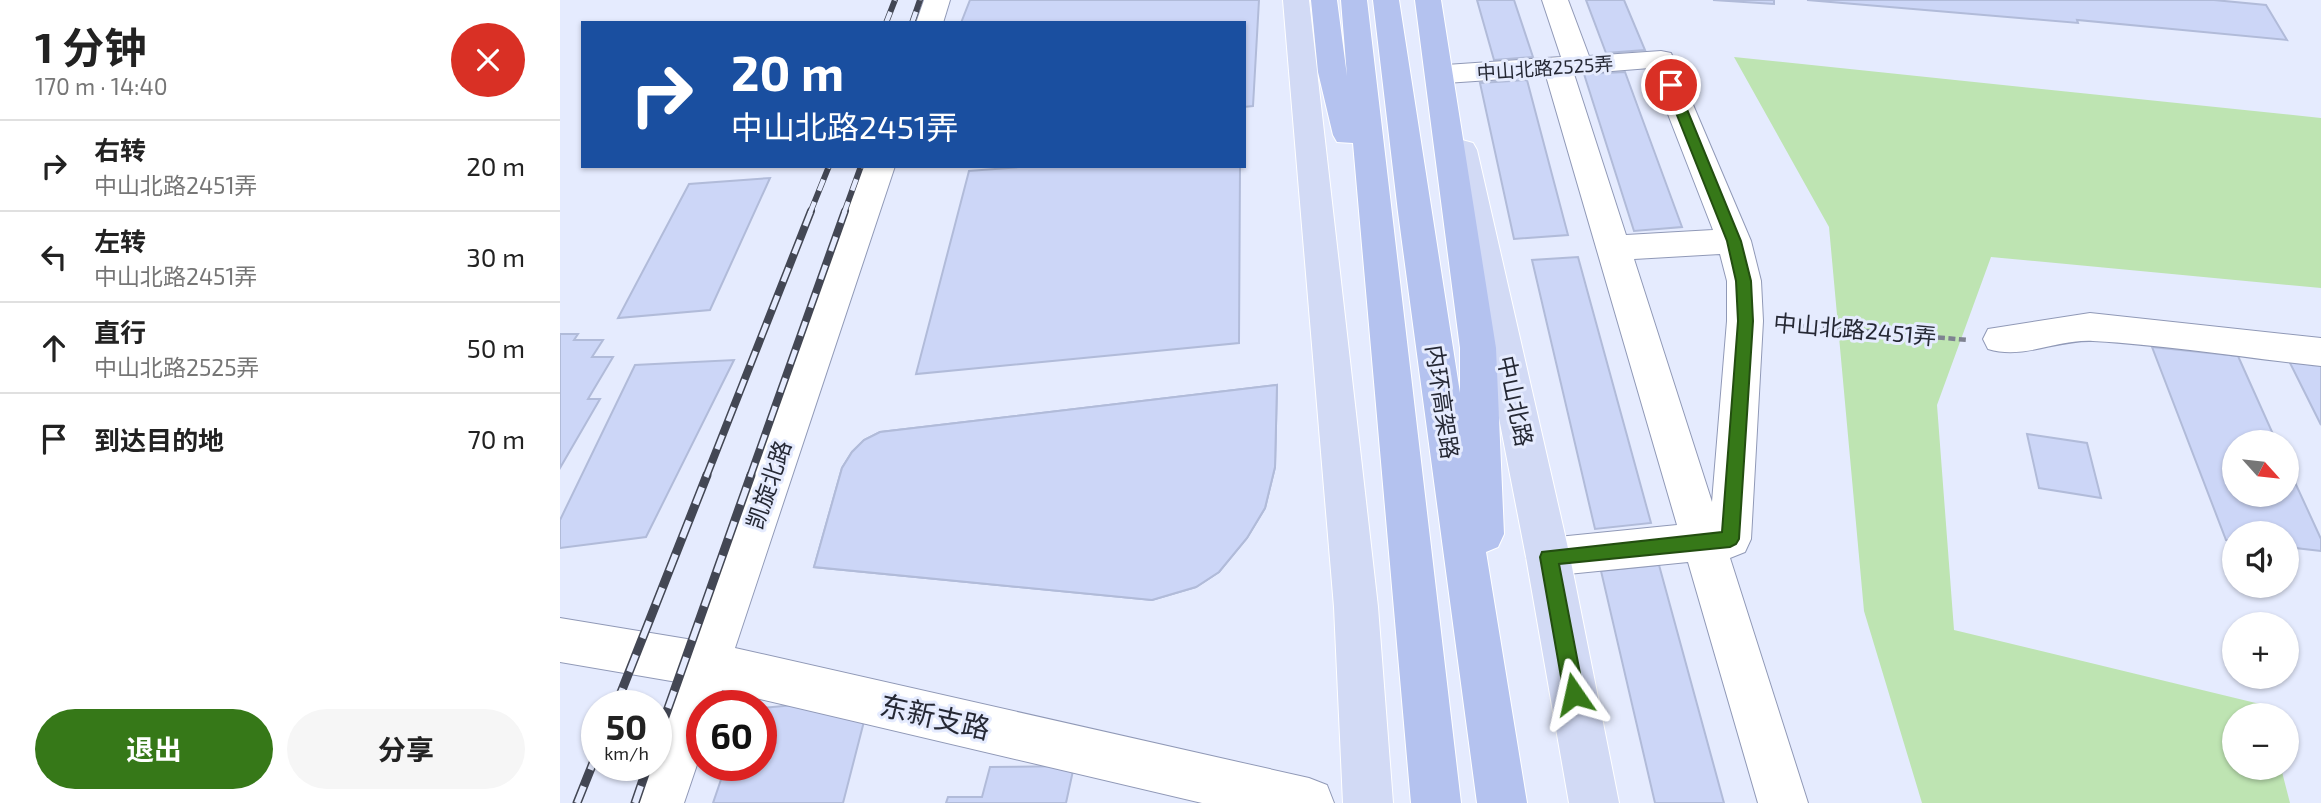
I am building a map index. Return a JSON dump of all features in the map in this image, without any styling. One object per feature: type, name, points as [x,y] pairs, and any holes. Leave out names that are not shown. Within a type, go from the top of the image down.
[{"type":"highway","points":[[1324,0],[1332,72],[1378,252]]},
{"type":"highway","name":"内环高架路","points":[[1354,0],[1436,803]]},
{"type":"highway","name":"内环高架路","points":[[1386,0],[1416,225],[1502,803]]},
{"type":"highway","points":[[1429,0],[1478,348],[1489,711]]},
{"type":"main road","points":[[1296,0],[1356,607],[1368,803]]},
{"type":"main road","name":"中山北路","points":[[1429,0],[1549,557],[1594,803]]},
{"type":"street","points":[[930,21],[937,0]]},
{"type":"street","points":[[1555,0],[1568,66],[1614,248],[1783,803]]},
{"type":"street","name":"中山北路2525弄","points":[[1446,74],[1661,60],[1734,241],[1744,281],[1745,321]]},
{"type":"street","name":"凯旋北路","points":[[659,803],[878,168]]},
{"type":"street","points":[[1614,248],[1734,241]]},
{"type":"street","name":"中山北路2451弄","points":[[1549,557],[1730,539],[1745,321]]},
{"type":"street","points":[[2001,339],[2029,338],[2090,327],[2321,352]]},
{"type":"street","name":"东新支路","points":[[560,640],[706,664],[1309,803]]},
{"type":"path","name":"中山北路2451弄","points":[[1745,321],[1969,340],[2001,339]]},
{"type":"green space","points":[[1734,57],[2321,118],[2321,288],[1991,257],[1937,405],[1954,630],[2256,703],[2222,703],[2222,780],[2284,780],[2290,803],[1922,803],[1864,611],[1829,227]]},
{"type":"building","points":[[970,0],[1259,0],[1253,106],[1246,107],[1246,21],[962,21]]},
{"type":"building","points":[[1477,0],[1514,0],[1533,57],[1494,60]]},
{"type":"building","points":[[1586,0],[1624,0],[1645,50],[1606,53]]},
{"type":"building","points":[[1713,0],[1774,0],[1774,4]]},
{"type":"building","points":[[1807,0],[2214,0],[2266,5],[2287,40],[2077,20],[2078,23]]},
{"type":"building","points":[[1625,72],[1682,227],[1634,231],[1584,74]]},
{"type":"building","points":[[1527,80],[1568,235],[1514,239],[1480,83]]},
{"type":"building","points":[[1007,168],[1240,168],[1239,343],[916,374],[969,171]]},
{"type":"building","points":[[770,178],[710,310],[618,318],[689,184]]},
{"type":"building","points":[[1578,257],[1651,523],[1595,529],[1532,260]]},
{"type":"building","points":[[560,334],[578,334],[574,340],[603,340],[592,357],[613,357],[588,399],[600,399],[560,468]]},
{"type":"building","points":[[2152,347],[2238,356],[2271,430],[2222,430],[2222,508],[2300,508],[2300,493],[2321,539],[2321,551],[2299,548],[2299,521],[2222,521],[2222,530]]},
{"type":"building","points":[[734,360],[646,537],[560,548],[560,520],[635,365]]},
{"type":"building","points":[[2289,361],[2321,364],[2321,425]]},
{"type":"building","points":[[1277,385],[1275,467],[1265,508],[1247,538],[1219,572],[1196,587],[1152,600],[814,567],[842,468],[864,440],[880,432]]},
{"type":"building","points":[[1277,385],[1275,467],[1265,508],[1247,538],[1219,572],[1196,587],[1152,600],[814,567],[842,468],[864,440],[880,432]]},
{"type":"building","points":[[2027,434],[2087,443],[2101,498],[2039,488]]},
{"type":"building","points":[[1659,565],[1724,803],[1655,803],[1601,571]]},
{"type":"building","points":[[870,698],[843,803],[713,803],[721,781],[777,781],[777,707]]},
{"type":"building","points":[[1074,766],[1066,803],[946,803],[948,797],[982,797],[990,767]]},
{"type":"railway","points":[[887,21],[895,0]]},
{"type":"railway","points":[[913,21],[920,0]]},
{"type":"railway","points":[[810,213],[828,168]]},
{"type":"railway","points":[[844,213],[860,168]]},
{"type":"railway","points":[[706,477],[811,211]]},
{"type":"railway","points":[[750,477],[845,211]]},
{"type":"railway","points":[[622,690],[707,475]]},
{"type":"railway","points":[[672,697],[751,475]]},
{"type":"railway","points":[[577,803],[586,781]]},
{"type":"railway","points":[[635,803],[643,781]]},
{"type":"route","points":[[1574,694],[1549,557],[1730,539],[1745,321],[1744,281],[1734,241],[1671,85]]}]
